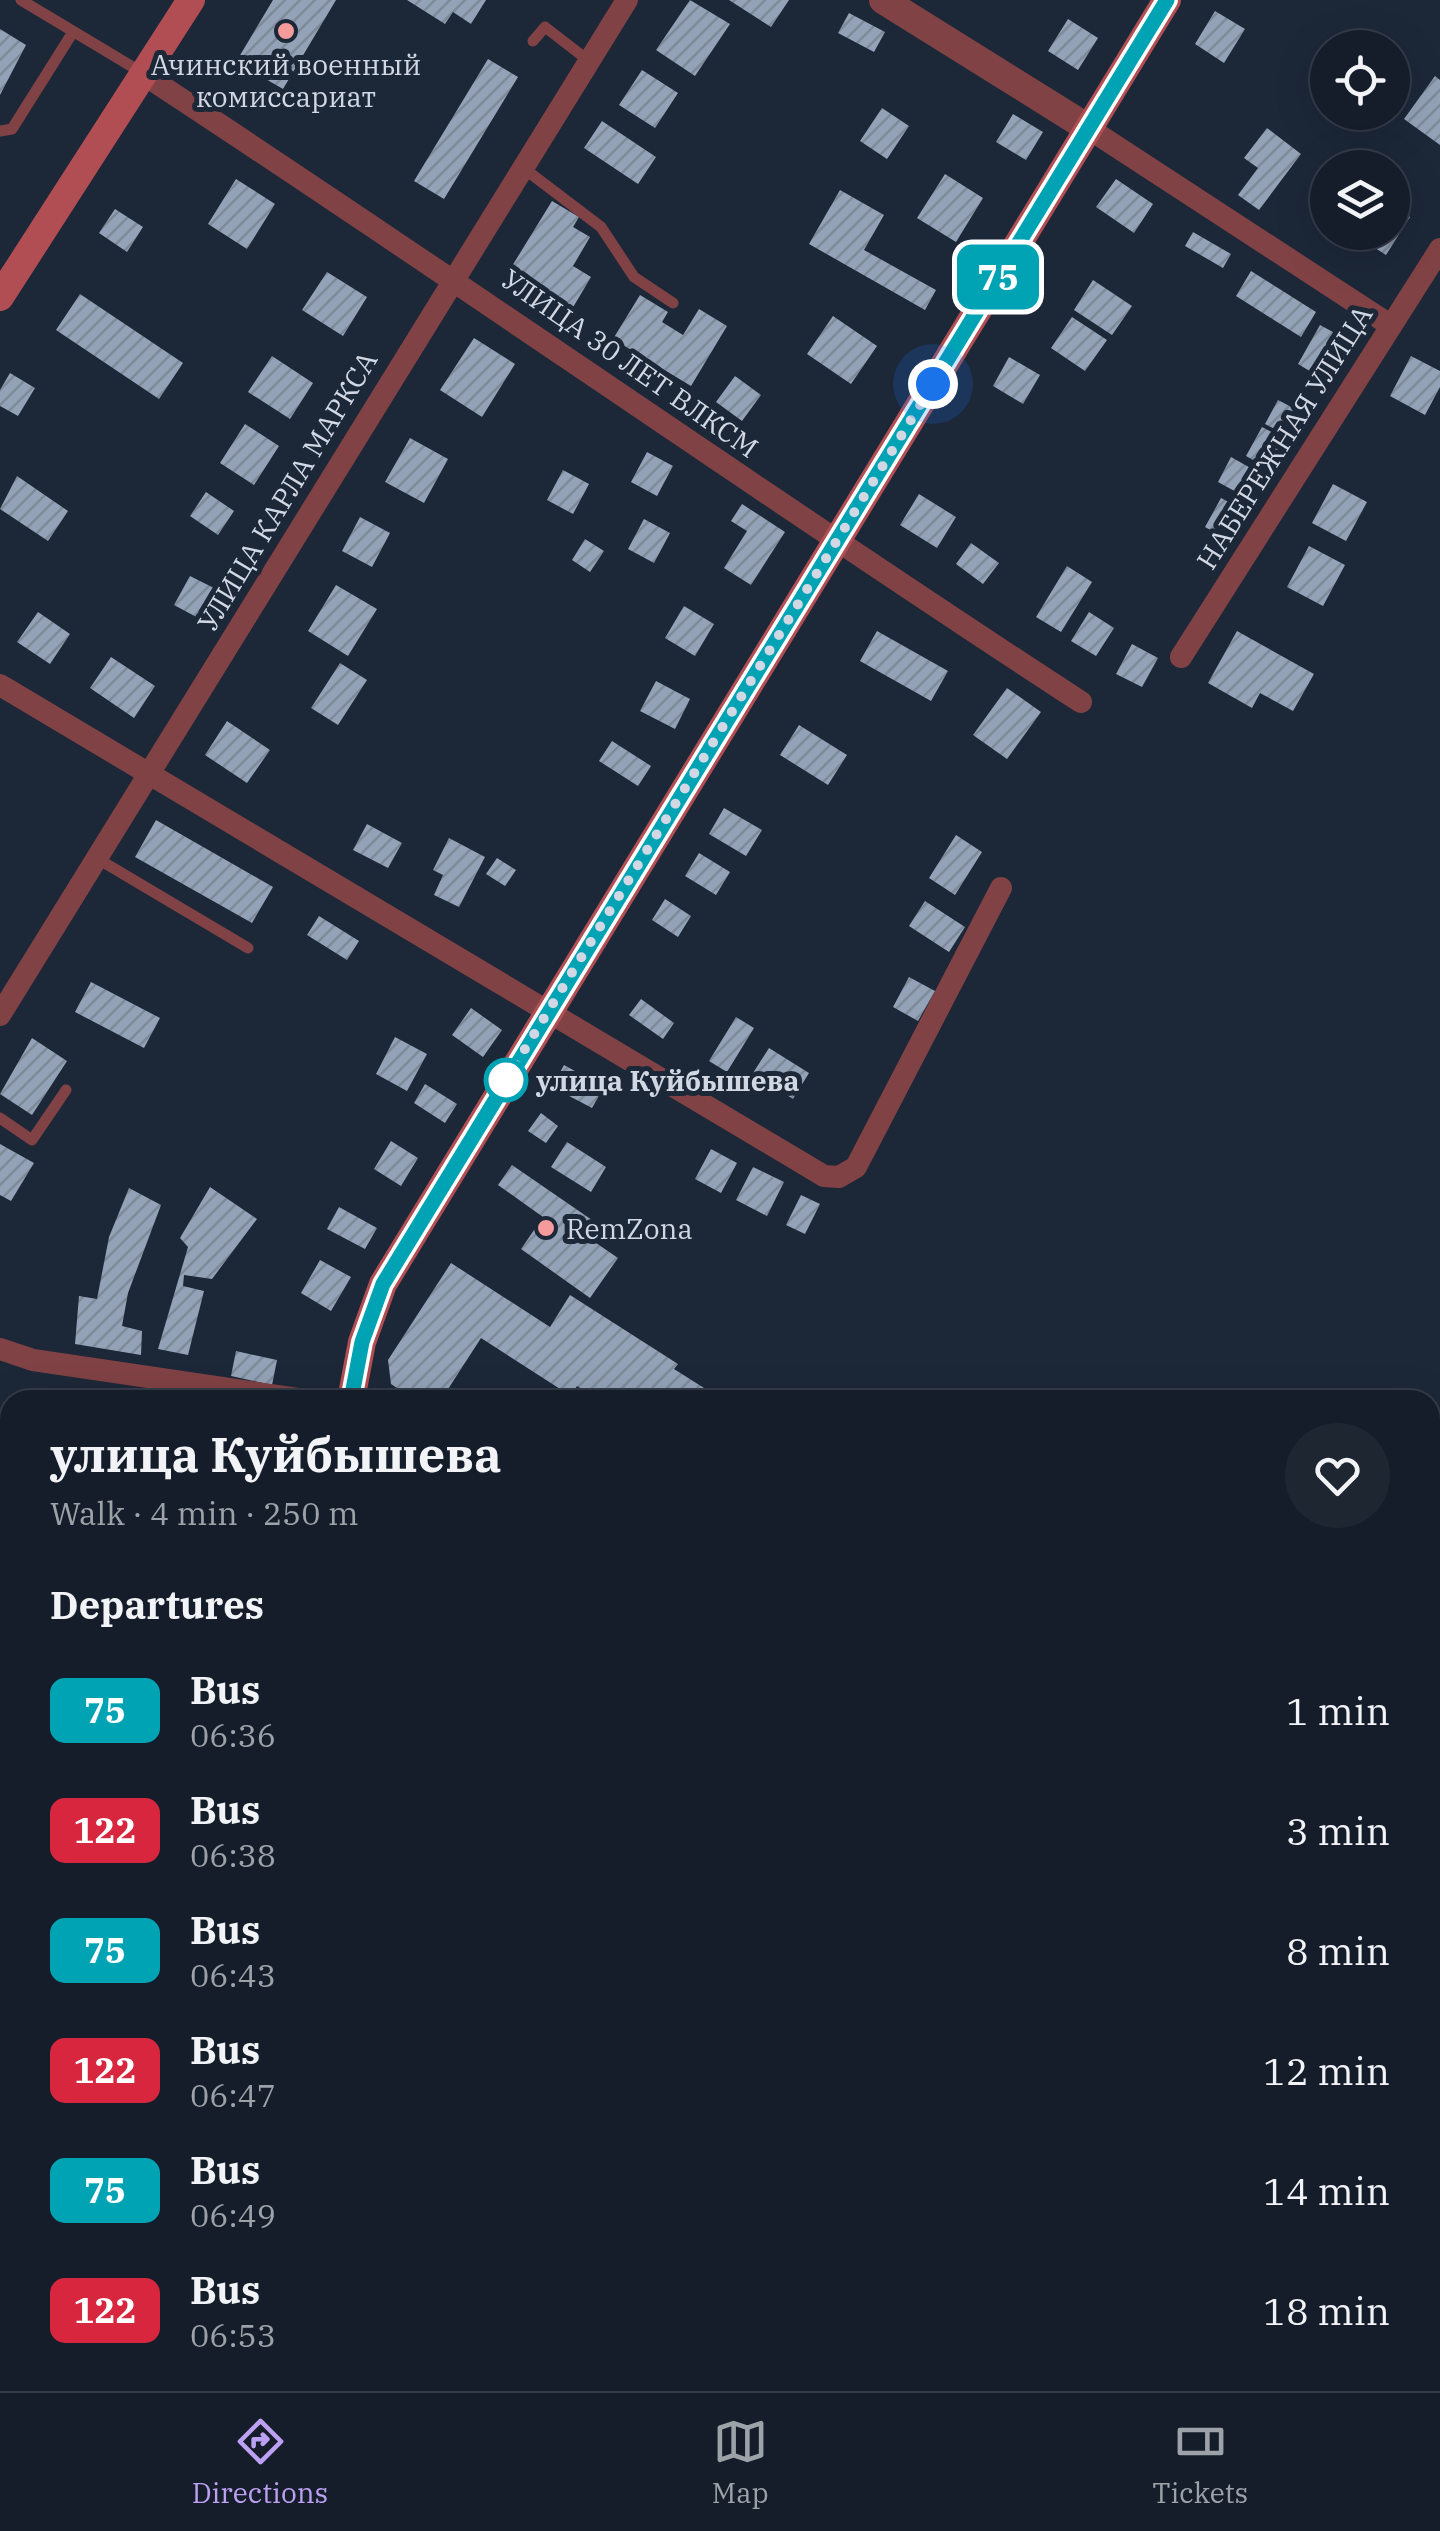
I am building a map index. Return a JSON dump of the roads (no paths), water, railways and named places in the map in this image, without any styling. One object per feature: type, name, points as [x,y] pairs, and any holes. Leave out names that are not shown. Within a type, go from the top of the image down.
[{"type":"main road","points":[[0,296],[191,0]]},
{"type":"main road","points":[[353,1390],[362,1342],[383,1284],[1167,0]]},
{"type":"street","name":"УЛИЦА КАРЛА МАРКСА","points":[[0,1016],[627,0]]},
{"type":"street","points":[[883,0],[1390,325]]},
{"type":"street","name":"УЛИЦА 30 ЛЕТ ВЛКСМ","points":[[144,74],[453,277],[836,543],[1081,702]]},
{"type":"street","name":"НАБЕРЕЖНАЯ УЛИЦА","points":[[1181,657],[1440,249]]},
{"type":"street","points":[[0,685],[546,1014],[824,1176],[839,1177],[856,1168],[1002,888]]},
{"type":"street","points":[[0,1350],[34,1360],[236,1390]]},
{"type":"lane","points":[[21,0],[144,74]]},
{"type":"lane","points":[[533,41],[545,26],[589,61]]},
{"type":"lane","points":[[0,131],[12,128],[73,32]]},
{"type":"lane","points":[[522,167],[600,228],[634,277],[673,302]]},
{"type":"lane","points":[[98,859],[248,948]]},
{"type":"lane","points":[[0,1118],[32,1140],[66,1090]]},
{"type":"place","name":"Ачинский военный комиссариат","points":[[286,31]]},
{"type":"place","name":"улица Куйбышева","points":[[506,1080]]},
{"type":"place","name":"RemZona","points":[[546,1228]]}]
